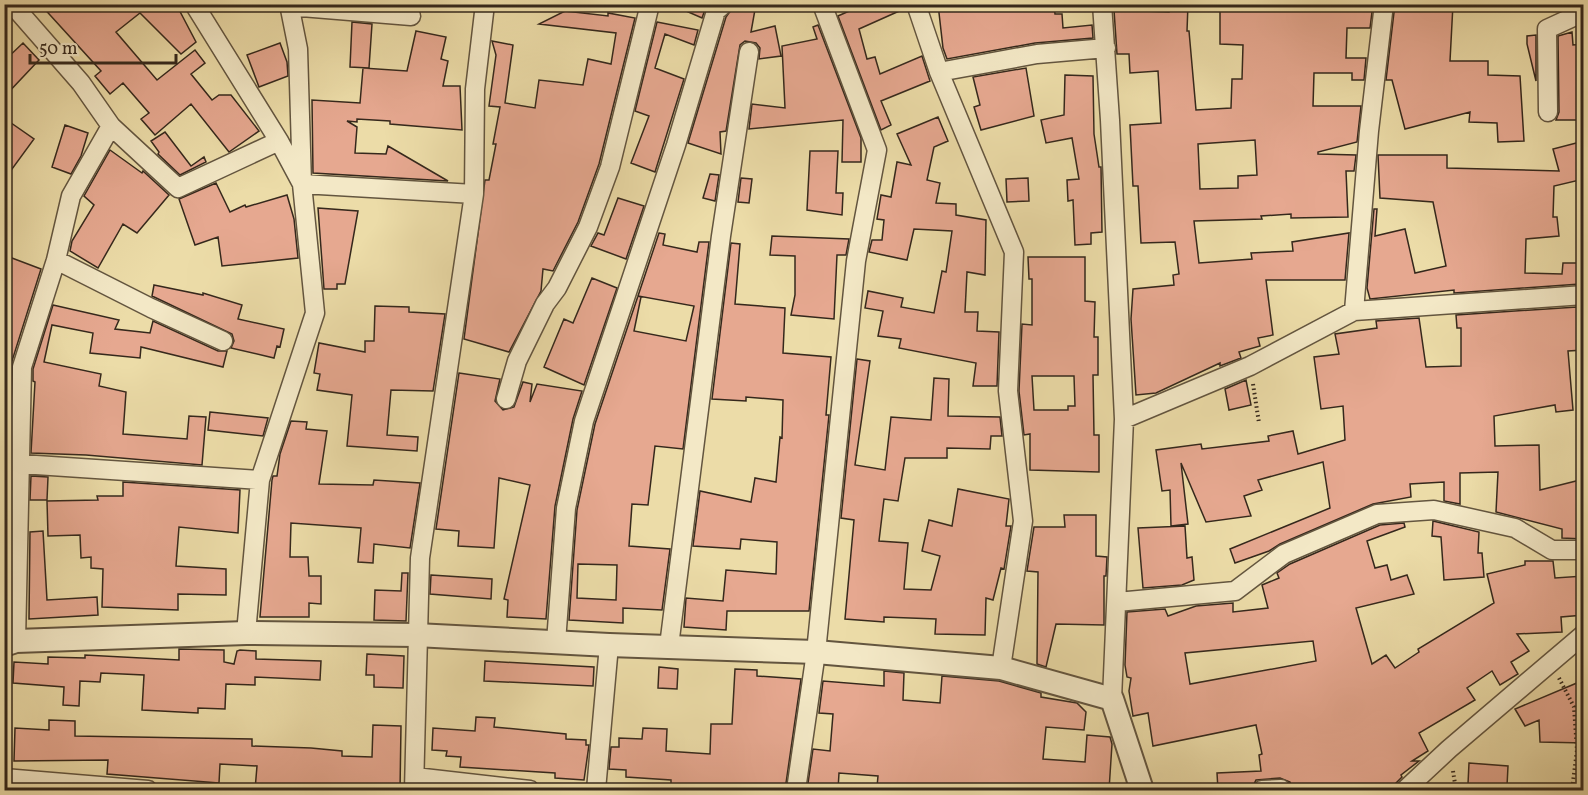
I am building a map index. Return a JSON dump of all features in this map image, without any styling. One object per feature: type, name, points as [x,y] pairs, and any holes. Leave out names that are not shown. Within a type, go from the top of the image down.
[{"type":"street","points":[[12,4],[81,83],[111,126],[178,188],[279,141]]},
{"type":"street","points":[[194,4],[279,141],[302,184]]},
{"type":"street","points":[[485,4],[475,89],[474,194],[420,558],[416,635],[415,784],[530,790]]},
{"type":"street","points":[[506,399],[517,361],[545,304],[557,288],[588,227],[609,167],[650,4]]},
{"type":"street","points":[[556,642],[566,508],[584,421],[676,145],[716,11],[724,4]]},
{"type":"street","points":[[796,790],[816,652],[856,261],[877,150],[822,4]]},
{"type":"street","points":[[916,4],[939,72],[1014,252],[1008,390],[1023,521],[1000,668]]},
{"type":"street","points":[[1102,4],[1124,419],[1112,699],[1142,790]]},
{"type":"street","points":[[1354,311],[1369,131],[1384,4]]},
{"type":"street","points":[[246,633],[260,480],[315,313],[302,184],[298,49],[289,5],[411,16]]},
{"type":"street","points":[[1548,112],[1547,29],[1584,12]]},
{"type":"street","points":[[939,72],[1037,54],[1106,48]]},
{"type":"street","points":[[669,646],[689,508],[721,236],[749,52]]},
{"type":"street","points":[[111,126],[71,196],[56,260],[22,368],[21,464],[10,643],[246,633],[416,635],[816,652],[1000,668],[1112,699]]},
{"type":"street","points":[[302,184],[474,194]]},
{"type":"street","points":[[56,260],[223,341]]},
{"type":"street","points":[[1124,419],[1250,366],[1354,311],[1584,295]]},
{"type":"street","points":[[21,464],[260,480]]},
{"type":"street","points":[[1117,602],[1235,591],[1284,554],[1377,514],[1434,510],[1515,528],[1552,550],[1584,550]]},
{"type":"street","points":[[1405,790],[1584,634]]},
{"type":"street","points":[[596,790],[609,645]]},
{"type":"street","points":[[4,778],[148,790]]},
{"type":"street","points":[[1262,790],[1281,789]]},
{"type":"path","points":[[1250,366],[1259,423]]},
{"type":"path","points":[[1550,662],[1574,707],[1577,750],[1572,790]]},
{"type":"building","points":[[40,4],[176,4],[196,42],[181,54],[140,13],[116,32],[157,80],[195,50],[205,63],[191,74],[212,100],[219,95],[231,95],[259,131],[229,152],[191,104],[155,135],[141,119],[149,113],[123,83],[110,94],[95,76],[101,71]]},
{"type":"building","points":[[670,4],[707,4],[702,18]]},
{"type":"building","points":[[735,4],[756,4],[751,32],[775,26],[781,56],[759,59],[760,48],[756,43],[745,41],[740,45],[726,131],[720,132],[721,154],[688,143],[726,17]]},
{"type":"building","points":[[865,4],[905,4],[906,8],[859,29],[867,59],[875,57],[880,74],[922,56],[930,81],[881,101],[891,125],[881,130],[838,16]]},
{"type":"building","points":[[938,4],[1054,4],[1055,14],[1062,14],[1063,28],[1092,25],[1093,38],[1035,43],[947,59],[943,48]]},
{"type":"building","points":[[1170,4],[1188,4],[1187,31],[1189,31],[1196,110],[1231,108],[1232,79],[1242,79],[1243,45],[1220,44],[1220,9],[1245,11],[1290,9],[1290,4],[1373,4],[1370,28],[1347,28],[1346,58],[1366,58],[1364,80],[1352,80],[1352,73],[1314,73],[1313,106],[1361,106],[1357,142],[1318,152],[1318,154],[1356,155],[1354,171],[1346,171],[1348,217],[1291,218],[1291,214],[1261,216],[1262,219],[1194,221],[1199,263],[1252,259],[1251,253],[1293,251],[1292,242],[1349,233],[1345,280],[1266,280],[1273,335],[1258,338],[1260,346],[1239,352],[1241,358],[1220,366],[1220,363],[1156,393],[1136,395],[1131,319],[1133,289],[1174,285],[1173,275],[1179,274],[1175,242],[1141,243],[1138,186],[1133,186],[1130,125],[1161,123],[1158,71],[1130,73],[1129,54],[1117,54],[1114,10],[1169,12]],"holes":[[[1255,140],[1257,175],[1238,176],[1238,188],[1200,189],[1198,144]]]},
{"type":"building","points":[[1395,4],[1453,4],[1450,61],[1488,61],[1488,75],[1520,76],[1524,141],[1498,142],[1497,123],[1469,122],[1470,112],[1405,129],[1392,80],[1386,80]]},
{"type":"building","points":[[565,11],[608,16],[608,13],[635,18],[599,164],[578,222],[553,271],[543,269],[541,291],[509,352],[464,339],[485,180],[489,180],[500,107],[489,106],[496,55],[492,41],[513,45],[505,103],[535,108],[539,80],[583,85],[588,59],[611,64],[616,33],[539,24]]},
{"type":"building","points":[[352,22],[372,24],[369,68],[350,67]]},
{"type":"building","points":[[657,22],[698,30],[694,45],[665,34],[655,68],[684,79],[655,172],[631,163],[649,116],[635,111]]},
{"type":"building","points":[[818,25],[861,138],[861,162],[842,162],[843,120],[749,129],[752,104],[785,108],[782,46],[817,39],[813,27]]},
{"type":"building","points":[[416,31],[446,37],[441,59],[448,61],[443,86],[460,86],[462,130],[390,124],[390,121],[357,119],[357,122],[347,121],[357,127],[355,153],[386,154],[388,146],[448,181],[313,173],[312,100],[360,103],[363,68],[407,71]]},
{"type":"building","points":[[1572,32],[1573,45],[1584,44],[1584,120],[1556,120],[1559,112],[1558,36]]},
{"type":"building","points":[[1536,35],[1536,81],[1527,36]]},
{"type":"building","points":[[23,43],[39,60],[4,97],[4,61]]},
{"type":"building","points":[[280,43],[287,62],[288,76],[259,87],[247,55]]},
{"type":"building","points":[[1026,68],[1034,116],[981,130],[974,107],[980,105],[973,77]]},
{"type":"building","points":[[1065,75],[1093,76],[1094,134],[1099,167],[1101,167],[1102,232],[1091,233],[1091,244],[1075,245],[1073,200],[1068,201],[1067,180],[1079,179],[1072,138],[1046,143],[1041,120],[1064,115]]},
{"type":"building","points":[[938,117],[948,141],[934,147],[927,180],[940,183],[936,203],[956,204],[956,215],[986,220],[985,275],[967,272],[965,312],[978,312],[977,331],[999,332],[997,386],[973,386],[976,363],[899,348],[901,339],[878,336],[883,311],[865,308],[868,291],[903,298],[901,307],[934,313],[942,271],[946,272],[952,231],[914,229],[907,260],[869,252],[872,240],[882,240],[884,220],[877,219],[881,195],[891,197],[897,162],[911,165],[897,134]]},
{"type":"building","points":[[4,118],[34,139],[4,180]]},
{"type":"building","points":[[65,125],[88,133],[81,156],[71,174],[52,167]]},
{"type":"building","points":[[165,132],[191,166],[204,157],[206,162],[180,175],[158,154],[159,152],[151,141]]},
{"type":"building","points":[[1584,141],[1584,179],[1554,186],[1553,217],[1557,217],[1559,236],[1526,239],[1525,273],[1562,274],[1563,263],[1581,263],[1580,284],[1454,293],[1454,290],[1370,299],[1367,288],[1374,209],[1377,209],[1375,236],[1405,229],[1415,273],[1446,266],[1433,202],[1380,198],[1378,155],[1447,155],[1447,168],[1559,171],[1553,149]]},
{"type":"building","points":[[110,150],[142,173],[143,171],[169,195],[137,233],[123,224],[98,268],[70,251],[72,241],[94,205],[84,196]]},
{"type":"building","points":[[810,151],[838,151],[836,193],[843,193],[842,215],[807,210]]},
{"type":"building","points":[[710,174],[719,175],[715,201],[703,198]]},
{"type":"building","points":[[741,178],[752,179],[749,203],[738,202]]},
{"type":"building","points":[[1028,178],[1029,201],[1007,202],[1006,179]]},
{"type":"building","points":[[216,183],[230,212],[245,205],[246,207],[287,195],[294,219],[298,258],[222,266],[218,237],[195,245],[179,199]]},
{"type":"building","points":[[618,198],[644,206],[626,259],[591,246],[598,233],[604,235]]},
{"type":"building","points":[[318,208],[358,211],[345,284],[337,284],[337,289],[324,289]]},
{"type":"building","points":[[659,233],[665,234],[663,245],[697,252],[699,242],[709,242],[683,449],[655,446],[648,505],[632,504],[629,546],[670,549],[662,610],[623,608],[623,623],[569,620],[577,510],[595,424]],"holes":[[[638,296],[694,306],[686,341],[634,331],[641,297]],[[578,564],[617,565],[616,600],[577,598]]]},
{"type":"building","points":[[772,236],[849,239],[846,255],[837,255],[834,319],[791,315],[795,295],[795,256],[770,255]]},
{"type":"building","points":[[731,243],[740,244],[735,304],[785,308],[783,353],[831,357],[826,415],[829,415],[809,611],[727,611],[726,630],[684,627],[686,598],[723,601],[726,570],[776,574],[777,542],[741,539],[740,549],[693,546],[700,491],[751,502],[755,478],[776,482],[780,437],[782,438],[783,400],[746,397],[746,401],[712,399]]},
{"type":"building","points":[[4,255],[41,269],[11,364],[11,374],[4,371]]},
{"type":"building","points":[[1028,257],[1085,257],[1085,301],[1095,302],[1094,337],[1098,337],[1098,375],[1093,375],[1094,435],[1099,435],[1099,472],[1030,470],[1030,434],[1024,435],[1019,391],[1022,324],[1032,325],[1032,279],[1029,279]],"holes":[[[1032,376],[1074,376],[1075,406],[1068,406],[1068,410],[1034,410]]]},
{"type":"building","points":[[592,278],[617,288],[584,385],[544,367],[564,319],[573,323]]},
{"type":"building","points":[[154,285],[203,295],[203,293],[242,305],[238,319],[284,329],[280,347],[277,346],[274,358],[231,348],[234,341],[232,334],[152,296]]},
{"type":"building","points":[[53,305],[119,320],[115,329],[150,333],[153,321],[218,351],[227,351],[223,367],[141,347],[140,358],[90,353],[93,333],[52,325],[44,362],[101,374],[99,386],[126,392],[123,434],[187,439],[189,416],[206,417],[202,465],[86,455],[31,453],[35,382],[33,381],[33,369]]},
{"type":"building","points":[[375,306],[409,307],[409,312],[445,314],[433,391],[391,390],[387,435],[418,437],[417,451],[347,446],[352,395],[317,390],[320,374],[314,373],[319,343],[365,352],[365,341],[374,341]]},
{"type":"building","points":[[1577,307],[1578,318],[1584,318],[1584,350],[1568,351],[1573,410],[1556,412],[1555,405],[1494,416],[1495,446],[1539,445],[1540,490],[1584,479],[1584,539],[1562,538],[1562,529],[1496,512],[1498,472],[1460,473],[1460,504],[1444,501],[1444,482],[1410,484],[1411,497],[1373,504],[1280,544],[1269,551],[1235,563],[1230,549],[1330,508],[1323,462],[1258,480],[1262,490],[1244,496],[1251,516],[1206,522],[1181,463],[1188,524],[1171,526],[1170,490],[1162,491],[1156,450],[1201,444],[1202,449],[1269,441],[1268,436],[1293,431],[1298,454],[1345,440],[1343,406],[1321,409],[1314,357],[1339,354],[1335,334],[1377,328],[1376,321],[1419,318],[1426,367],[1461,366],[1461,328],[1457,328],[1456,315]]},
{"type":"building","points":[[857,359],[870,361],[855,465],[885,470],[891,417],[931,420],[934,378],[949,379],[948,416],[1000,417],[1002,436],[991,436],[990,449],[947,448],[947,458],[905,458],[898,501],[884,499],[879,541],[908,543],[904,589],[931,590],[940,556],[922,551],[929,520],[952,526],[958,489],[1009,499],[1006,526],[1011,526],[1004,569],[1001,568],[993,600],[986,598],[985,635],[935,634],[936,619],[884,617],[884,622],[845,619],[854,520],[841,518]]},
{"type":"building","points":[[459,373],[500,379],[495,401],[503,410],[514,407],[523,382],[532,384],[530,402],[537,384],[582,391],[573,419],[555,506],[546,619],[507,617],[508,600],[504,599],[530,485],[499,478],[494,548],[458,546],[459,531],[436,529]]},
{"type":"building","points":[[1246,380],[1251,405],[1229,410],[1225,389]]},
{"type":"building","points":[[210,412],[268,418],[263,436],[208,430]]},
{"type":"building","points":[[291,421],[307,422],[306,429],[327,431],[319,484],[373,485],[374,480],[420,483],[410,548],[374,544],[373,563],[358,562],[361,528],[291,523],[290,557],[308,557],[309,576],[321,576],[321,604],[309,603],[309,617],[260,617],[272,480],[273,476],[277,476],[280,454]]},
{"type":"building","points":[[4,442],[9,442],[8,499],[4,499]]},
{"type":"building","points":[[31,476],[48,477],[47,500],[30,500]]},
{"type":"building","points":[[123,482],[240,490],[238,533],[179,527],[176,566],[226,569],[226,595],[178,594],[178,610],[102,607],[103,569],[91,568],[91,557],[81,558],[80,535],[48,536],[47,501],[98,500],[97,496],[123,496]]},
{"type":"building","points":[[1064,515],[1096,515],[1096,556],[1107,557],[1106,576],[1104,576],[1104,625],[1056,624],[1046,667],[1037,664],[1038,572],[1027,571],[1034,527],[1065,527]]},
{"type":"building","points":[[1433,521],[1479,532],[1478,553],[1482,553],[1484,577],[1444,580],[1441,537],[1432,536]]},
{"type":"building","points":[[1404,523],[1405,527],[1367,541],[1375,568],[1387,565],[1391,580],[1407,575],[1414,594],[1356,608],[1372,664],[1386,655],[1395,668],[1419,652],[1418,649],[1494,603],[1487,574],[1525,565],[1525,561],[1553,561],[1555,578],[1584,576],[1584,615],[1561,617],[1562,632],[1517,634],[1529,651],[1511,662],[1518,674],[1500,685],[1492,671],[1467,688],[1475,700],[1419,733],[1428,751],[1412,761],[1419,761],[1401,775],[1402,777],[1389,790],[1292,790],[1290,782],[1280,778],[1256,780],[1251,790],[1218,790],[1217,773],[1261,771],[1259,755],[1262,754],[1256,725],[1153,746],[1148,713],[1133,716],[1129,691],[1131,678],[1127,677],[1125,665],[1127,612],[1165,609],[1168,616],[1196,606],[1233,603],[1233,612],[1268,608],[1262,585],[1279,578],[1277,573],[1290,564],[1380,525]],"holes":[[[1313,641],[1316,661],[1190,684],[1185,653]]]},
{"type":"building","points":[[1185,526],[1187,558],[1192,557],[1194,580],[1182,585],[1143,588],[1138,528]]},
{"type":"building","points":[[43,531],[47,600],[97,597],[98,615],[29,619],[30,532]]},
{"type":"building","points":[[402,573],[408,573],[406,621],[374,620],[375,590],[401,591]]},
{"type":"building","points":[[431,575],[492,579],[491,599],[430,594]]},
{"type":"building","points":[[179,649],[224,650],[224,662],[234,664],[237,651],[240,650],[256,651],[256,659],[321,661],[320,680],[255,677],[255,685],[226,684],[225,709],[198,708],[198,713],[142,710],[144,675],[101,673],[100,682],[80,681],[79,706],[63,705],[64,687],[13,683],[14,662],[48,664],[48,657],[85,658],[85,655],[179,660]]},
{"type":"building","points":[[367,654],[404,656],[403,688],[374,687],[374,675],[366,675]]},
{"type":"building","points":[[485,661],[594,667],[593,686],[484,681]]},
{"type":"building","points":[[659,667],[678,669],[677,689],[658,688]]},
{"type":"building","points":[[735,669],[757,670],[757,676],[801,679],[785,790],[695,788],[695,786],[671,784],[671,780],[626,777],[626,770],[609,769],[611,747],[619,747],[619,738],[642,739],[643,728],[667,729],[666,751],[710,754],[711,724],[732,724]]},
{"type":"building","points":[[884,671],[904,673],[903,700],[940,703],[942,676],[999,681],[1041,693],[1041,697],[1077,703],[1086,712],[1084,730],[1046,727],[1043,759],[1085,762],[1087,735],[1110,737],[1112,744],[1109,790],[913,790],[877,787],[878,776],[839,773],[838,790],[807,790],[813,749],[830,751],[833,714],[819,713],[823,681],[884,686]]},
{"type":"building","points":[[1584,680],[1584,743],[1540,742],[1539,720],[1525,726],[1515,709]]},
{"type":"building","points":[[476,717],[495,718],[494,727],[566,734],[566,739],[586,740],[586,745],[589,745],[584,780],[555,778],[555,773],[460,767],[461,757],[446,756],[447,751],[432,750],[433,728],[475,731]]},
{"type":"building","points":[[49,720],[75,721],[75,736],[252,739],[252,746],[311,748],[342,751],[342,756],[372,757],[373,725],[401,726],[400,790],[255,790],[257,766],[220,764],[219,783],[107,774],[108,760],[14,761],[15,728],[49,730]]},
{"type":"building","points":[[1469,763],[1508,766],[1507,786],[1468,784]]}]
